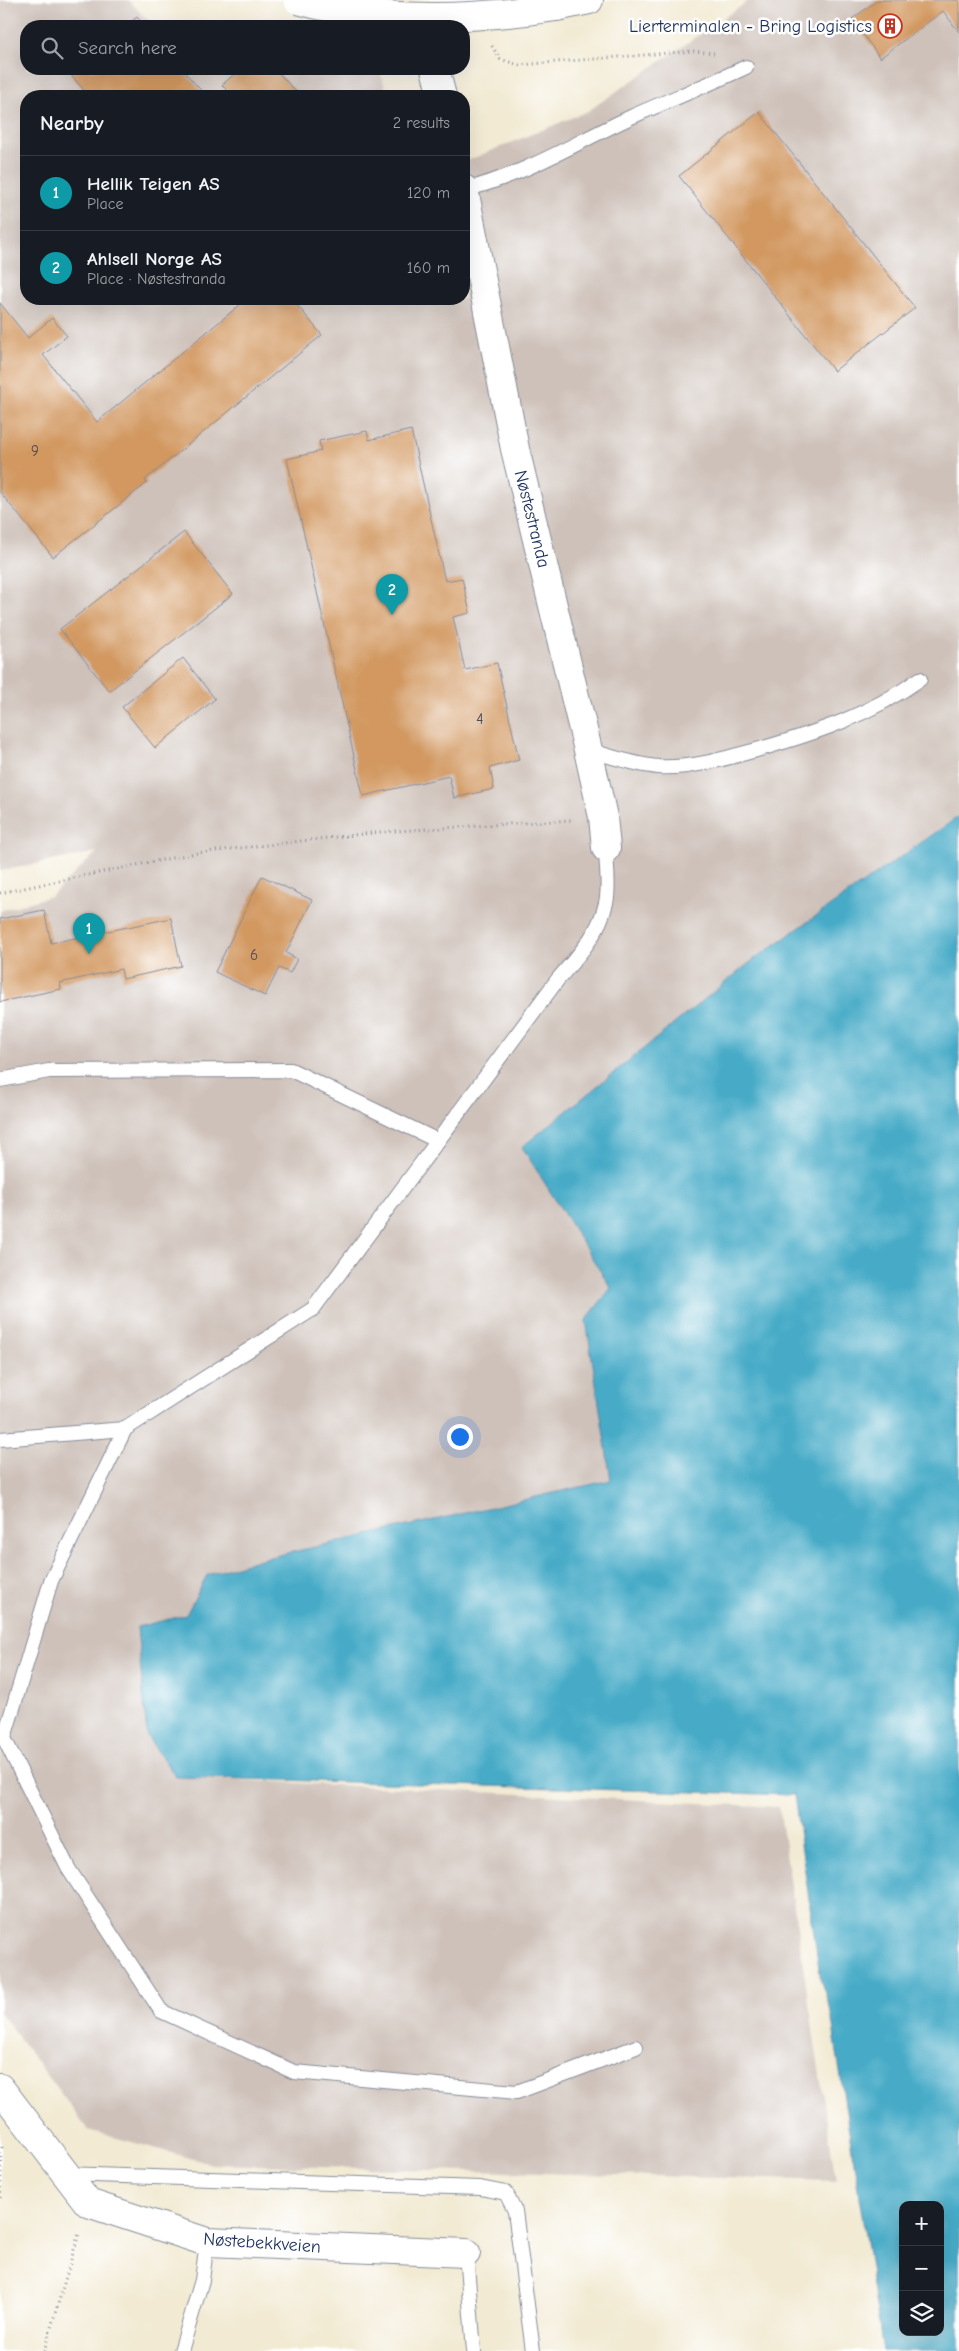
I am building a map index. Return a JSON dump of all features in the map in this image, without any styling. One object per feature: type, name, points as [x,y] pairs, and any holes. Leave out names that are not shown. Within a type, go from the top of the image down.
[{"type":"street","points":[[298,0],[319,6],[383,15],[437,18],[520,12],[589,0]]},
{"type":"street","points":[[418,0],[423,20]]},
{"type":"street","points":[[437,75],[440,90]]},
{"type":"street","name":"Nøstestranda","points":[[470,220],[515,449],[588,750],[603,818],[606,848]]},
{"type":"street","points":[[0,2088],[88,2203]]},
{"type":"street","name":"Nøstebekkveien","points":[[88,2203],[207,2242],[466,2253]]},
{"type":"lane","points":[[470,188],[512,175],[545,161],[631,117],[746,67]]},
{"type":"lane","points":[[588,750],[657,766],[673,767],[725,759],[816,733],[855,717],[891,699],[920,678]]},
{"type":"lane","points":[[0,1439],[125,1429],[313,1309],[558,979],[582,952],[597,928],[606,902],[606,848]]},
{"type":"lane","points":[[0,1080],[49,1070],[291,1070],[438,1141]]},
{"type":"lane","points":[[125,1429],[51,1580],[4,1738],[68,1868],[161,2011],[294,2072],[517,2092],[636,2047]]},
{"type":"lane","points":[[64,2174],[480,2188],[506,2194],[516,2211],[533,2351]]},
{"type":"lane","points":[[181,2351],[202,2280],[207,2242]]},
{"type":"lane","points":[[466,2253],[474,2351]]},
{"type":"path","points":[[491,44],[500,59],[519,65],[692,51],[720,55],[746,67]]},
{"type":"path","points":[[0,893],[97,872],[234,849],[380,832],[487,827],[603,818]]},
{"type":"path","points":[[0,2198],[2,2141]]},
{"type":"path","points":[[44,2351],[88,2203]]},
{"type":"shaded area","points":[[0,0],[128,0],[148,20],[20,20],[20,75],[381,75],[386,90],[20,90],[20,305],[470,305],[470,160],[588,111],[750,0],[959,0],[959,815],[753,960],[522,1147],[611,1288],[586,1320],[612,1480],[257,1560],[207,1575],[186,1615],[176,1777],[779,1807],[836,2181],[212,2164],[88,2130],[0,2012],[0,911],[51,896],[97,852],[0,871]]},
{"type":"water","points":[[959,816],[959,2351],[883,2351],[830,2007],[821,1982],[794,1795],[176,1777],[147,1736],[137,1627],[186,1615],[207,1575],[257,1560],[611,1480],[586,1320],[611,1288],[522,1147],[753,960]]},
{"type":"building","name":"Lierterminalen - Bring Logistics","points":[[878,0],[959,0],[959,32],[943,11],[880,58],[852,19]]},
{"type":"building","points":[[71,75],[187,75],[201,90],[84,90]]},
{"type":"building","points":[[233,75],[281,75],[294,90],[227,90],[222,85]]},
{"type":"building","points":[[759,112],[915,308],[834,371],[679,176]]},
{"type":"building","points":[[0,303],[28,338],[52,318],[67,336],[43,355],[97,422],[240,305],[297,305],[322,335],[145,480],[147,483],[53,557],[0,492]]},
{"type":"building","points":[[411,430],[445,581],[462,578],[470,613],[453,617],[465,670],[497,663],[519,760],[490,768],[494,789],[454,798],[449,776],[363,796],[287,459],[321,451],[319,441],[367,431],[369,440]]},
{"type":"building","points":[[184,532],[233,594],[109,691],[60,629]]},
{"type":"building","points":[[183,658],[215,699],[155,748],[122,707]]},
{"type":"building","points":[[262,876],[312,900],[286,953],[297,959],[290,973],[279,968],[265,996],[215,972]]},
{"type":"building","points":[[44,910],[51,943],[171,918],[181,966],[123,979],[121,969],[60,983],[61,989],[0,1002],[0,919]]},
{"type":"place","name":"Lierterminalen - Bring Logistics","points":[[890,26]]},
{"type":"place","name":"Ahlsell Norge AS","points":[[392,615]]},
{"type":"place","name":"Hellik Teigen AS","points":[[89,954]]}]
